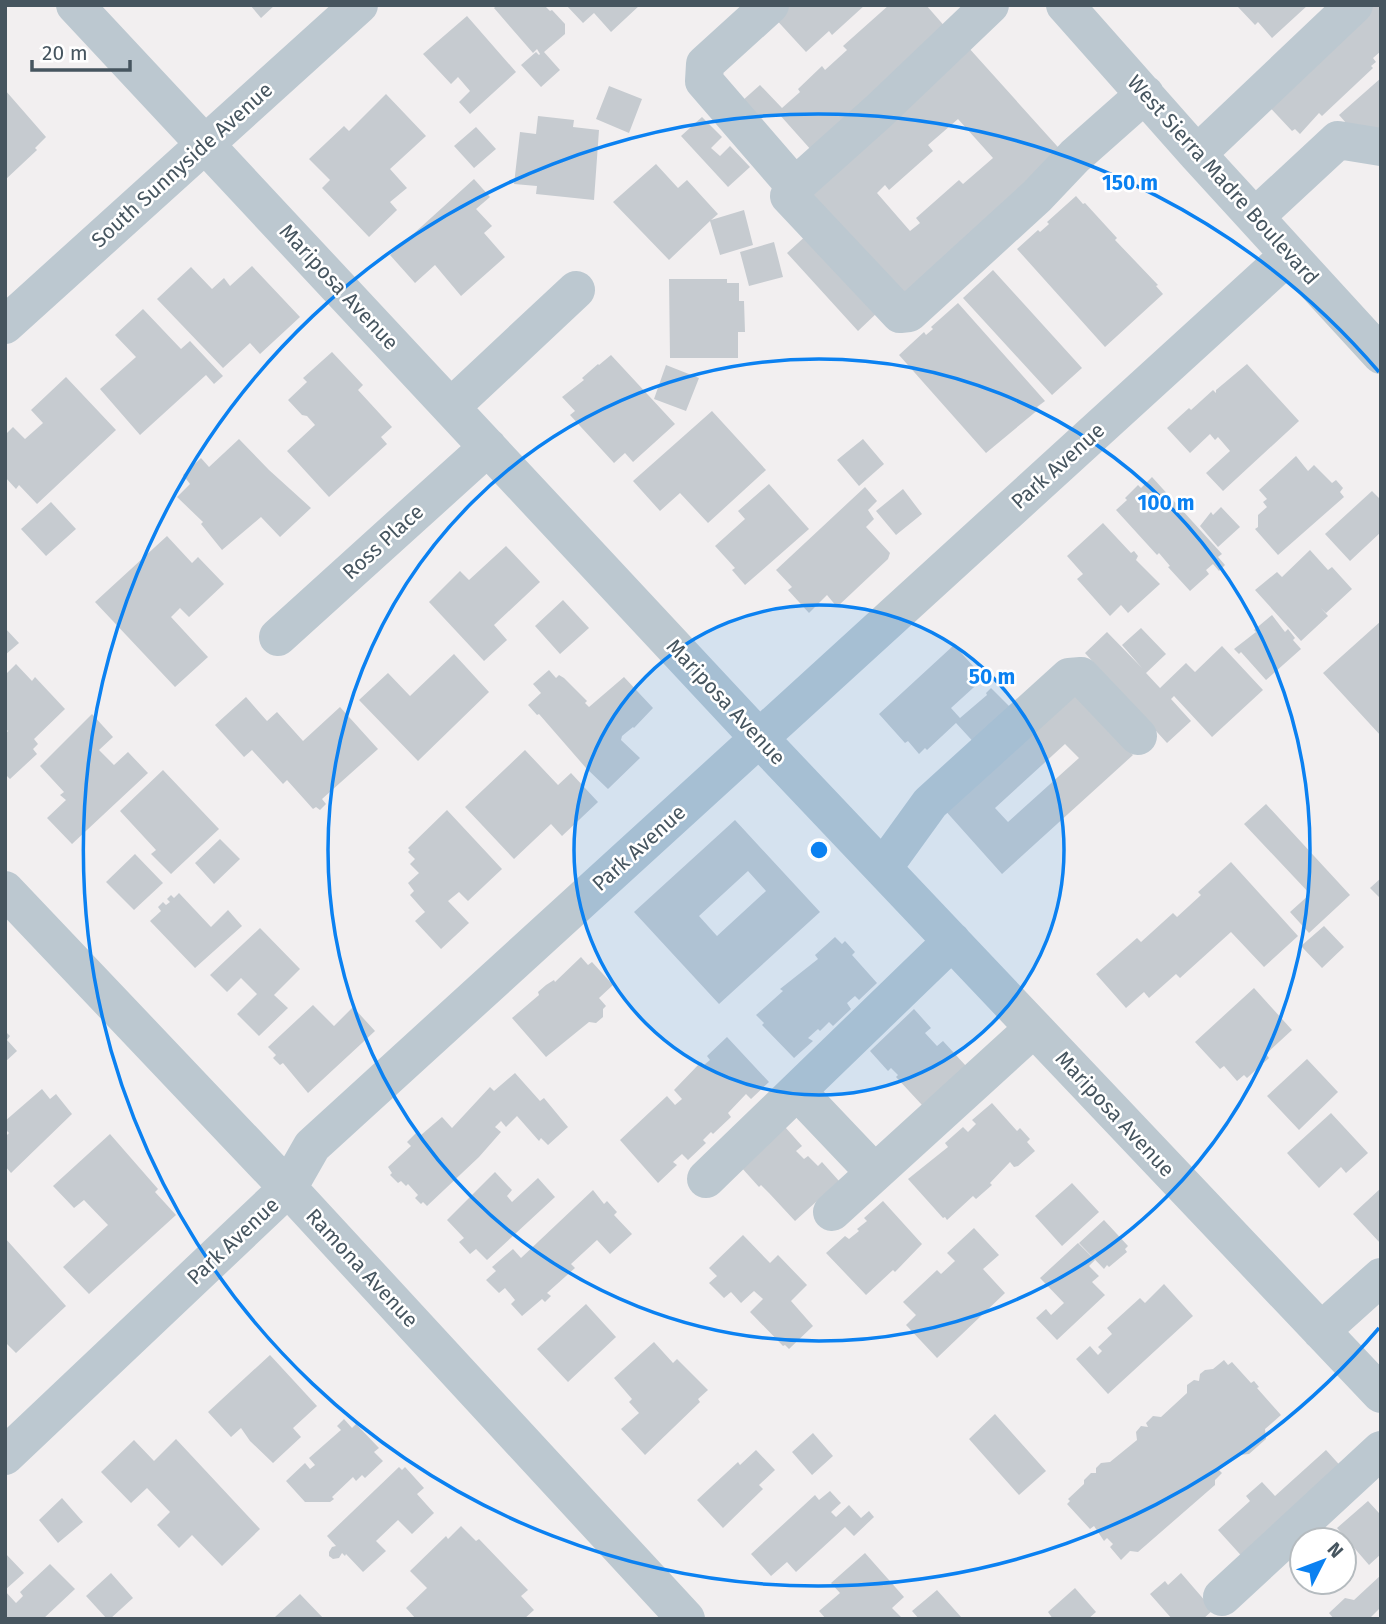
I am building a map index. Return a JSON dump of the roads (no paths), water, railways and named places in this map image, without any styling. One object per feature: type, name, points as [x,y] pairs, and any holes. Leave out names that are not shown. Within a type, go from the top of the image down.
[{"type":"street","name":"Mariposa Avenue","points":[[75,5],[760,738],[1381,1394]]},
{"type":"street","name":"South Sunnyside Avenue","points":[[5,325],[359,5]]},
{"type":"street","points":[[770,5],[705,64],[704,81],[790,182]]},
{"type":"street","points":[[977,5],[790,182],[789,196],[900,314],[909,313],[1037,196],[1075,156],[1145,94]]},
{"type":"street","points":[[790,182],[879,111],[990,5]]},
{"type":"street","points":[[1197,154],[1354,5]]},
{"type":"street","name":"West Sierra Madre Boulevard","points":[[1079,10],[1145,94],[1197,154],[1381,355]]},
{"type":"street","points":[[1255,217],[1338,140],[1381,147]]},
{"type":"street","name":"Park Avenue","points":[[5,1456],[288,1188],[312,1146],[1289,255]]},
{"type":"street","points":[[451,407],[576,290]]},
{"type":"street","name":"Ross Place","points":[[278,637],[488,447]]},
{"type":"street","points":[[883,868],[929,803],[1069,677],[1081,676],[1138,736]]},
{"type":"street","name":"Ramona Avenue","points":[[5,890],[288,1188],[686,1619]]},
{"type":"street","points":[[706,1179],[952,941]]},
{"type":"street","points":[[832,1212],[1034,1028]]},
{"type":"street","points":[[796,1091],[874,1172]]},
{"type":"street","points":[[1321,1331],[1381,1277]]},
{"type":"street","points":[[1222,1597],[1381,1450]]}]
